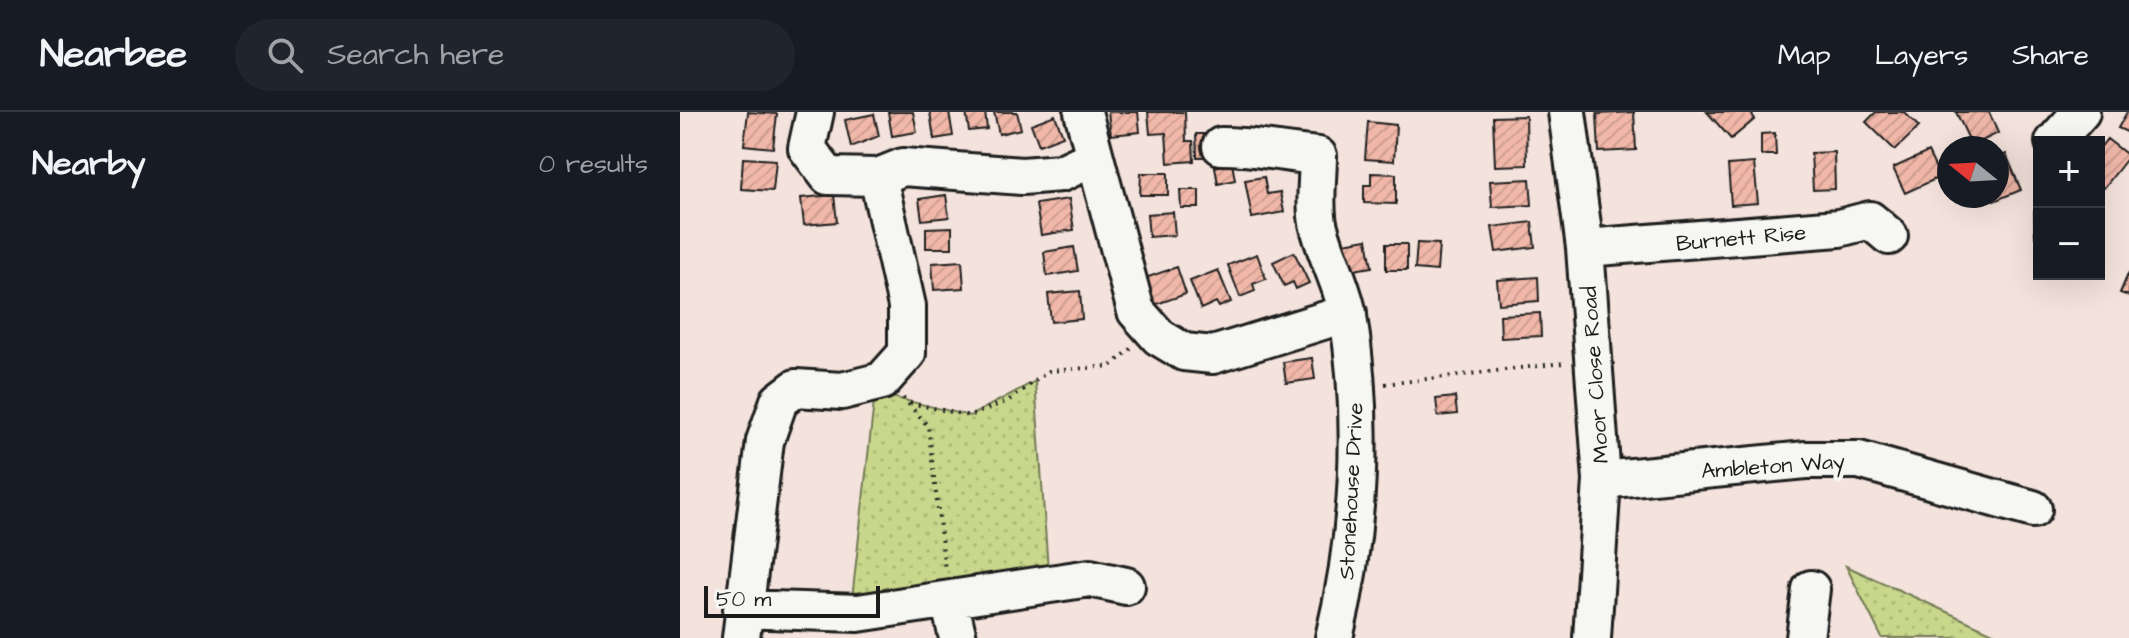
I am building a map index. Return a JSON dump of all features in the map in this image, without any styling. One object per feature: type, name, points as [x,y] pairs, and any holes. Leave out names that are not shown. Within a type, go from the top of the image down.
[{"type":"street","points":[[815,112],[807,148],[828,176],[878,177],[903,167],[1022,176],[1061,173],[1093,158]]},
{"type":"street","points":[[1083,112],[1136,311],[1159,337],[1184,352],[1213,355],[1348,313]]},
{"type":"street","name":"Moor Close Road","points":[[1567,112],[1585,248],[1602,480],[1592,638]]},
{"type":"street","points":[[2059,136],[2081,112]]},
{"type":"street","name":"Stonehouse Drive","points":[[1221,146],[1261,146],[1280,153],[1318,156],[1318,221],[1348,313],[1356,387],[1355,497],[1345,584],[1334,638]]},
{"type":"street","points":[[878,177],[907,306],[907,353],[896,392],[796,388],[779,401],[765,441],[742,624],[858,613],[1090,578],[1126,586]]},
{"type":"street","name":"Burnett Rise","points":[[1585,248],[1839,228],[1870,220],[1889,236]]},
{"type":"street","name":"Ambleton Way","points":[[1602,480],[1806,460],[1859,460],[2033,509]]},
{"type":"street","points":[[1805,638],[1811,589]]},
{"type":"street","points":[[949,600],[958,638]]},
{"type":"path","points":[[896,392],[970,416],[1009,400],[1049,371],[1111,366],[1150,327]]},
{"type":"path","points":[[1356,387],[1594,359]]},
{"type":"path","points":[[896,392],[928,426],[949,600]]},
{"type":"green space","points":[[1035,381],[1048,571],[852,599],[875,393],[970,416]]},
{"type":"green space","points":[[1846,566],[2004,638],[1882,638]]},
{"type":"building","points":[[748,112],[777,114],[773,148],[744,145]]},
{"type":"building","points":[[888,112],[913,112],[917,132],[892,136]]},
{"type":"building","points":[[930,112],[949,112],[953,136],[934,139]]},
{"type":"building","points":[[966,112],[985,112],[987,129],[969,131]]},
{"type":"building","points":[[994,112],[1017,112],[1021,129],[999,134]]},
{"type":"building","points":[[1108,112],[1138,112],[1140,132],[1111,135]]},
{"type":"building","points":[[1148,112],[1185,112],[1186,141],[1193,141],[1194,161],[1168,163],[1166,133],[1150,134]]},
{"type":"building","points":[[1634,112],[1636,150],[1599,152],[1597,114]]},
{"type":"building","points":[[1707,112],[1750,112],[1755,119],[1731,139]]},
{"type":"building","points":[[1876,112],[1904,112],[1919,127],[1895,150],[1866,122]]},
{"type":"building","points":[[1956,112],[1989,112],[1998,133],[1992,136],[1967,136]]},
{"type":"building","points":[[2129,112],[2129,133],[2118,128]]},
{"type":"building","points":[[874,114],[879,136],[851,147],[845,120]]},
{"type":"building","points":[[1055,115],[1063,136],[1039,145],[1031,124]]},
{"type":"building","points":[[1526,116],[1527,165],[1495,166],[1493,117]]},
{"type":"building","points":[[1368,122],[1396,125],[1394,161],[1365,159]]},
{"type":"building","points":[[1775,133],[1776,155],[1761,155],[1761,134]]},
{"type":"building","points":[[1196,134],[1214,134],[1214,157],[1197,157]]},
{"type":"building","points":[[2107,139],[2129,156],[2105,187]]},
{"type":"building","points":[[1834,152],[1835,189],[1813,190],[1811,153]]},
{"type":"building","points":[[1928,152],[1937,171],[1937,178],[1905,193],[1893,168]]},
{"type":"building","points":[[743,158],[776,160],[773,191],[741,189]]},
{"type":"building","points":[[2009,161],[2021,190],[2009,195]]},
{"type":"building","points":[[1232,163],[1235,180],[1218,184],[1215,167]]},
{"type":"building","points":[[1754,163],[1758,203],[1731,205],[1728,165]]},
{"type":"building","points":[[1141,173],[1168,173],[1168,195],[1140,195]]},
{"type":"building","points":[[1371,173],[1396,174],[1396,204],[1364,203],[1364,185],[1371,185]]},
{"type":"building","points":[[1264,177],[1267,194],[1280,192],[1284,212],[1252,218],[1245,180]]},
{"type":"building","points":[[1530,179],[1532,205],[1492,207],[1490,181]]},
{"type":"building","points":[[1180,190],[1199,190],[1199,208],[1181,208]]},
{"type":"building","points":[[834,195],[837,222],[804,225],[801,198]]},
{"type":"building","points":[[946,195],[949,217],[922,220],[919,199]]},
{"type":"building","points":[[1069,199],[1074,230],[1041,235],[1036,204]]},
{"type":"building","points":[[1173,212],[1175,235],[1149,237],[1147,214]]},
{"type":"building","points":[[1532,222],[1535,247],[1496,252],[1492,227]]},
{"type":"building","points":[[952,227],[952,248],[926,248],[926,228]]},
{"type":"building","points":[[1367,239],[1372,267],[1347,271],[1343,243]]},
{"type":"building","points":[[1417,243],[1439,244],[1437,271],[1415,269]]},
{"type":"building","points":[[1386,244],[1407,244],[1407,270],[1386,270]]},
{"type":"building","points":[[1074,247],[1078,271],[1047,276],[1044,252]]},
{"type":"building","points":[[1294,252],[1309,283],[1296,289],[1293,282],[1284,286],[1273,262]]},
{"type":"building","points":[[1257,254],[1266,279],[1253,284],[1255,291],[1240,297],[1228,265]]},
{"type":"building","points":[[962,261],[964,288],[934,290],[932,263]]},
{"type":"building","points":[[1177,267],[1186,294],[1154,305],[1145,278]]},
{"type":"building","points":[[1218,270],[1231,302],[1219,307],[1216,302],[1201,309],[1190,281]]},
{"type":"building","points":[[2129,272],[2129,296],[2120,293]]},
{"type":"building","points":[[1538,277],[1539,301],[1499,304],[1497,280]]},
{"type":"building","points":[[1080,291],[1082,319],[1051,322],[1048,294]]},
{"type":"building","points":[[1540,313],[1541,336],[1501,338],[1500,315]]},
{"type":"building","points":[[1312,358],[1315,379],[1286,383],[1283,362]]},
{"type":"building","points":[[1455,397],[1457,414],[1438,416],[1436,399]]}]
